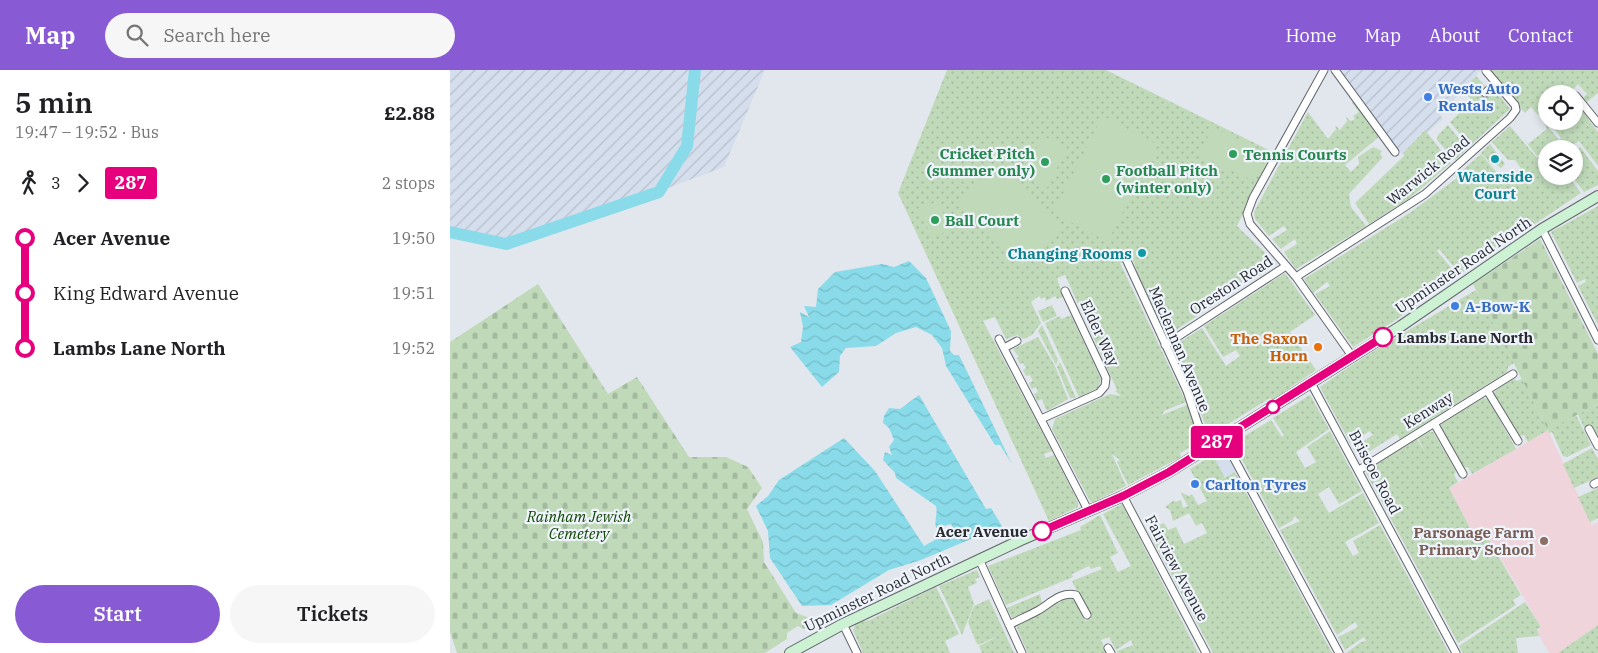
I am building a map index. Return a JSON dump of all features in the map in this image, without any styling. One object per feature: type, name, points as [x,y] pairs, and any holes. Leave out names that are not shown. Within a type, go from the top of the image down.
[{"type":"street","points":[[1324,70],[1248,210],[1250,224],[1296,277],[1352,356]]},
{"type":"street","points":[[1335,70],[1395,152]]},
{"type":"street","name":"Warwick Road","points":[[1296,277],[1425,194],[1510,118],[1516,110],[1515,105],[1486,71]]},
{"type":"street","points":[[1485,93],[1496,83]]},
{"type":"street","points":[[1583,105],[1598,123]]},
{"type":"street","name":"Upminster Road North","points":[[790,653],[843,624],[979,559],[1089,512],[1169,472],[1311,383],[1542,229],[1598,196]]},
{"type":"street","points":[[1542,229],[1598,340]]},
{"type":"street","name":"Maclennan Avenue","points":[[1127,261],[1187,391],[1209,447]]},
{"type":"street","name":"Oreston Road","points":[[1165,345],[1286,266]]},
{"type":"street","name":"Elder Way","points":[[1041,419],[1099,393],[1105,386],[1106,378],[1065,291]]},
{"type":"street","points":[[999,339],[1089,512]]},
{"type":"street","points":[[1004,348],[1017,341]]},
{"type":"street","name":"Kenway","points":[[1359,470],[1513,374]]},
{"type":"street","name":"Briscoe Road","points":[[1311,383],[1456,653]]},
{"type":"street","points":[[1487,390],[1518,441]]},
{"type":"street","points":[[1434,424],[1462,474]]},
{"type":"street","points":[[1589,429],[1598,446]]},
{"type":"street","points":[[1223,438],[1339,653]]},
{"type":"street","name":"Fairview Avenue","points":[[1123,496],[1206,653]]},
{"type":"street","points":[[979,559],[1022,653]]},
{"type":"street","points":[[1009,624],[1037,611],[1059,596],[1069,593],[1076,595],[1087,615]]},
{"type":"street","points":[[843,624],[858,653]]},
{"type":"shaded area","points":[[450,70],[765,70],[724,167],[506,249],[484,239],[450,232]]},
{"type":"shaded area","points":[[1337,70],[1481,70],[1440,115],[1443,119],[1427,133],[1424,130],[1402,154],[1382,132]]},
{"type":"shaded area","name":"Parsonage Farm Primary School","points":[[1548,430],[1592,525],[1598,522],[1598,625],[1558,653],[1549,653],[1537,632],[1541,627],[1501,559],[1483,530],[1471,530],[1449,488]]},
{"type":"shaded area","points":[[1223,438],[1240,470],[1225,478],[1209,447]]},
{"type":"green space","points":[[947,70],[1106,70],[1273,152],[1237,226],[1277,264],[1248,283],[1243,282],[1237,286],[1239,288],[1167,336],[1138,275],[1133,260],[1120,263],[1186,402],[1164,411],[1162,415],[1187,405],[1201,441],[1180,453],[1181,457],[1128,485],[1117,462],[1120,460],[1112,454],[1126,486],[1093,502],[1090,501],[1052,429],[1055,419],[1110,394],[1121,396],[1115,391],[1117,390],[1065,275],[1057,278],[1063,297],[1057,299],[1055,296],[1046,301],[1045,297],[1041,299],[1039,296],[1031,302],[1041,323],[1032,335],[1024,339],[1017,335],[1006,339],[995,317],[983,321],[1052,451],[1044,454],[1046,458],[1054,455],[1078,502],[1078,507],[1049,521],[898,193]]},
{"type":"green space","points":[[1488,70],[1598,70],[1598,93],[1587,102],[1583,98],[1587,94],[1583,90],[1583,85],[1538,85],[1538,115],[1531,107],[1525,113]]},
{"type":"green space","points":[[1476,76],[1485,86],[1479,92],[1483,97],[1491,91],[1496,91],[1510,109],[1470,146],[1450,122],[1472,101],[1463,89]]},
{"type":"green space","points":[[1355,101],[1380,136],[1345,165],[1351,172],[1359,164],[1358,157],[1373,147],[1382,151],[1380,154],[1383,157],[1349,194],[1351,207],[1366,226],[1296,269],[1284,252],[1297,244],[1295,239],[1281,249],[1272,239],[1287,230],[1284,226],[1269,236],[1255,219],[1254,212],[1308,112],[1328,139],[1336,129],[1335,125],[1340,130],[1347,121],[1346,117],[1351,121],[1355,119],[1353,116],[1359,112],[1352,103]]},
{"type":"green space","points":[[1583,112],[1598,132],[1598,166],[1583,146],[1583,140],[1559,140],[1561,138],[1555,130],[1583,130]]},
{"type":"green space","name":"Football Pitch (winter only)","points":[[1103,116],[1158,145],[1108,241],[1053,213]]},
{"type":"green space","points":[[1448,125],[1467,149],[1455,160],[1437,140],[1438,135]]},
{"type":"green space","points":[[1510,126],[1538,157],[1538,185],[1575,185],[1581,193],[1460,274],[1439,249],[1437,251],[1458,276],[1353,347],[1315,294],[1330,286],[1327,282],[1313,293],[1304,279],[1411,212],[1457,178],[1456,176],[1481,154],[1503,180],[1521,168],[1515,160],[1508,160],[1492,142]]},
{"type":"green space","name":"Tennis Courts","points":[[1213,127],[1267,153],[1254,181],[1199,155]]},
{"type":"green space","points":[[1425,130],[1451,163],[1410,198],[1369,224],[1355,203],[1404,156],[1403,153]]},
{"type":"green space","points":[[1546,130],[1551,130],[1559,140],[1538,140],[1537,156],[1522,137],[1528,144]]},
{"type":"green space","name":"Cricket Pitch (summer only)","points":[[1043,136],[1067,148],[1047,188],[1023,176]]},
{"type":"green space","name":"Waterside Court","points":[[1490,144],[1505,164],[1501,168],[1494,163],[1492,165],[1481,153]]},
{"type":"green space","points":[[1583,151],[1598,171],[1598,185],[1584,192],[1579,185],[1583,185]]},
{"type":"green space","points":[[998,163],[1063,228],[1023,269],[957,204]]},
{"type":"green space","name":"Ball Court","points":[[937,201],[951,229],[932,238],[919,210]]},
{"type":"green space","points":[[1598,206],[1598,325],[1578,286],[1586,282],[1585,279],[1577,283],[1551,232]]},
{"type":"green space","points":[[1540,239],[1598,354],[1598,404],[1548,430],[1473,284]]},
{"type":"green space","points":[[1285,273],[1315,315],[1290,332],[1316,370],[1272,400],[1270,398],[1209,436],[1194,394],[1172,347],[1202,328],[1226,366],[1240,356],[1236,350],[1223,357],[1204,326]]},
{"type":"green space","name":"Rainham Jewish Cemetery","points":[[538,284],[608,394],[637,377],[689,457],[726,457],[748,467],[762,488],[747,509],[763,542],[764,562],[796,613],[807,617],[810,625],[804,629],[798,626],[787,633],[787,639],[765,653],[457,653],[450,632],[450,342]]},
{"type":"green space","points":[[1476,290],[1514,363],[1508,367],[1507,372],[1400,439],[1397,434],[1359,458],[1353,448],[1373,435],[1370,431],[1350,443],[1320,387],[1378,349]]},
{"type":"green space","points":[[1052,305],[1057,316],[1043,322],[1038,311]]},
{"type":"green space","points":[[1071,315],[1101,379],[1098,388],[1079,397],[1045,323],[1060,316],[1061,319]]},
{"type":"green space","points":[[1042,325],[1058,360],[1056,365],[1038,331]]},
{"type":"green space","points":[[1038,337],[1055,366],[1068,399],[1049,410],[1046,410],[1042,399],[1037,401],[1034,394],[1038,392],[1036,387],[1032,389],[1029,383],[1033,381],[1030,375],[1026,376],[1023,370],[1026,368],[1023,363],[1020,364],[1017,358],[1019,357],[1013,349]]},
{"type":"green space","points":[[1060,362],[1076,398],[1070,398],[1057,367]]},
{"type":"green space","points":[[1514,379],[1517,381],[1522,379],[1548,430],[1528,442],[1524,435],[1520,436],[1494,394],[1495,391],[1505,384],[1504,380],[1507,383]]},
{"type":"green space","points":[[1310,395],[1329,429],[1296,452],[1305,468],[1316,462],[1307,447],[1330,431],[1362,491],[1339,504],[1329,487],[1318,494],[1329,513],[1363,493],[1379,523],[1345,542],[1353,556],[1359,553],[1353,541],[1380,525],[1449,653],[1346,653],[1361,642],[1366,641],[1364,637],[1345,650],[1338,637],[1358,627],[1355,622],[1337,635],[1280,530],[1300,521],[1295,516],[1292,521],[1279,528],[1233,443],[1271,420],[1282,437],[1284,435],[1273,418]]},
{"type":"green space","points":[[1483,398],[1488,399],[1516,449],[1472,474],[1468,467],[1463,467],[1440,429],[1441,424]]},
{"type":"green space","points":[[1598,404],[1598,436],[1590,425],[1584,428],[1578,414]]},
{"type":"green space","points":[[1576,415],[1591,445],[1567,457],[1563,456],[1552,432],[1549,433],[1548,430]]},
{"type":"green space","points":[[1433,432],[1456,471],[1454,475],[1458,482],[1449,488],[1471,530],[1483,530],[1521,595],[1513,600],[1516,605],[1458,643],[1365,471],[1417,439],[1425,452],[1418,438]]},
{"type":"green space","points":[[1592,448],[1598,459],[1598,477],[1574,488],[1563,464]]},
{"type":"green space","points":[[1213,455],[1225,478],[1235,472],[1332,653],[1213,653],[1148,531],[1164,523],[1168,530],[1176,527],[1184,544],[1207,533],[1202,523],[1196,526],[1189,513],[1173,521],[1170,510],[1165,507],[1174,500],[1175,502],[1181,500],[1183,508],[1188,506],[1182,493],[1189,496],[1192,494],[1198,505],[1207,501],[1190,469]]},
{"type":"green space","points":[[1598,488],[1598,518],[1590,522],[1578,497]]},
{"type":"green space","points":[[1122,504],[1198,653],[1118,653],[1117,651],[1133,645],[1131,640],[1116,650],[1109,637],[1101,640],[1107,653],[1028,653],[1017,629],[1018,625],[1069,597],[1074,599],[1085,621],[1091,619],[1072,581],[1102,569],[1100,566],[1091,569],[1089,566],[1072,574],[1073,577],[1006,605],[988,566],[1081,530],[1080,527],[1100,515],[1118,553],[1110,557],[1118,572],[1131,566],[1103,514]]},
{"type":"green space","points":[[977,570],[980,577],[975,579],[977,583],[968,587],[974,604],[962,635],[939,586]]},
{"type":"green space","points":[[936,587],[959,634],[945,641],[950,653],[863,653],[853,630],[856,623],[870,620]]},
{"type":"green space","points":[[1040,594],[1042,604],[1029,613],[1012,618],[1007,608]]},
{"type":"green space","points":[[989,599],[1014,653],[982,653],[979,646],[998,636],[978,645],[976,642],[968,622],[974,606]]},
{"type":"green space","points":[[1525,602],[1541,627],[1537,629],[1539,636],[1516,638],[1518,653],[1463,653],[1459,646]]},
{"type":"green space","points":[[1598,625],[1598,653],[1558,653]]},
{"type":"water","points":[[909,261],[926,278],[951,331],[950,351],[954,355],[959,355],[1012,464],[1000,445],[995,445],[946,366],[942,348],[932,335],[916,327],[896,333],[876,346],[846,348],[840,356],[839,372],[822,387],[790,347],[801,342],[803,327],[800,312],[809,317],[804,306],[816,307],[818,289],[835,272],[882,264],[894,267]]},
{"type":"water","points":[[919,395],[986,509],[991,508],[1002,526],[921,560],[889,570],[831,605],[802,606],[770,558],[768,531],[756,506],[768,496],[779,480],[844,438],[875,471],[924,546],[954,529],[951,524],[936,528],[936,506],[896,478],[895,473],[883,460],[885,452],[892,455],[889,447],[894,440],[889,428],[883,423],[884,416],[889,408],[900,409]]},
{"type":"waterway","points":[[450,232],[506,244],[659,192],[687,146],[695,70]]},
{"type":"bus line","name":"287","points":[[1042,531],[1089,512],[1169,472],[1383,337]]},
{"type":"place","name":"Wests Auto Rentals","points":[[1428,97]]},
{"type":"place","name":"Tennis Courts","points":[[1233,154]]},
{"type":"place","name":"Waterside Court","points":[[1495,159]]},
{"type":"place","name":"Cricket Pitch (summer only)","points":[[1045,162]]},
{"type":"place","name":"Football Pitch (winter only)","points":[[1106,179]]},
{"type":"place","name":"Ball Court","points":[[935,220]]},
{"type":"place","name":"Changing Rooms","points":[[1142,253]]},
{"type":"place","name":"A-Bow-K","points":[[1455,306]]},
{"type":"place","name":"Lambs Lane North","points":[[1383,337]]},
{"type":"place","name":"The Saxon Horn","points":[[1318,347]]},
{"type":"place","name":"Carlton Tyres","points":[[1195,484]]},
{"type":"place","name":"Acer Avenue","points":[[1042,531]]},
{"type":"place","name":"Parsonage Farm Primary School","points":[[1544,541]]}]
